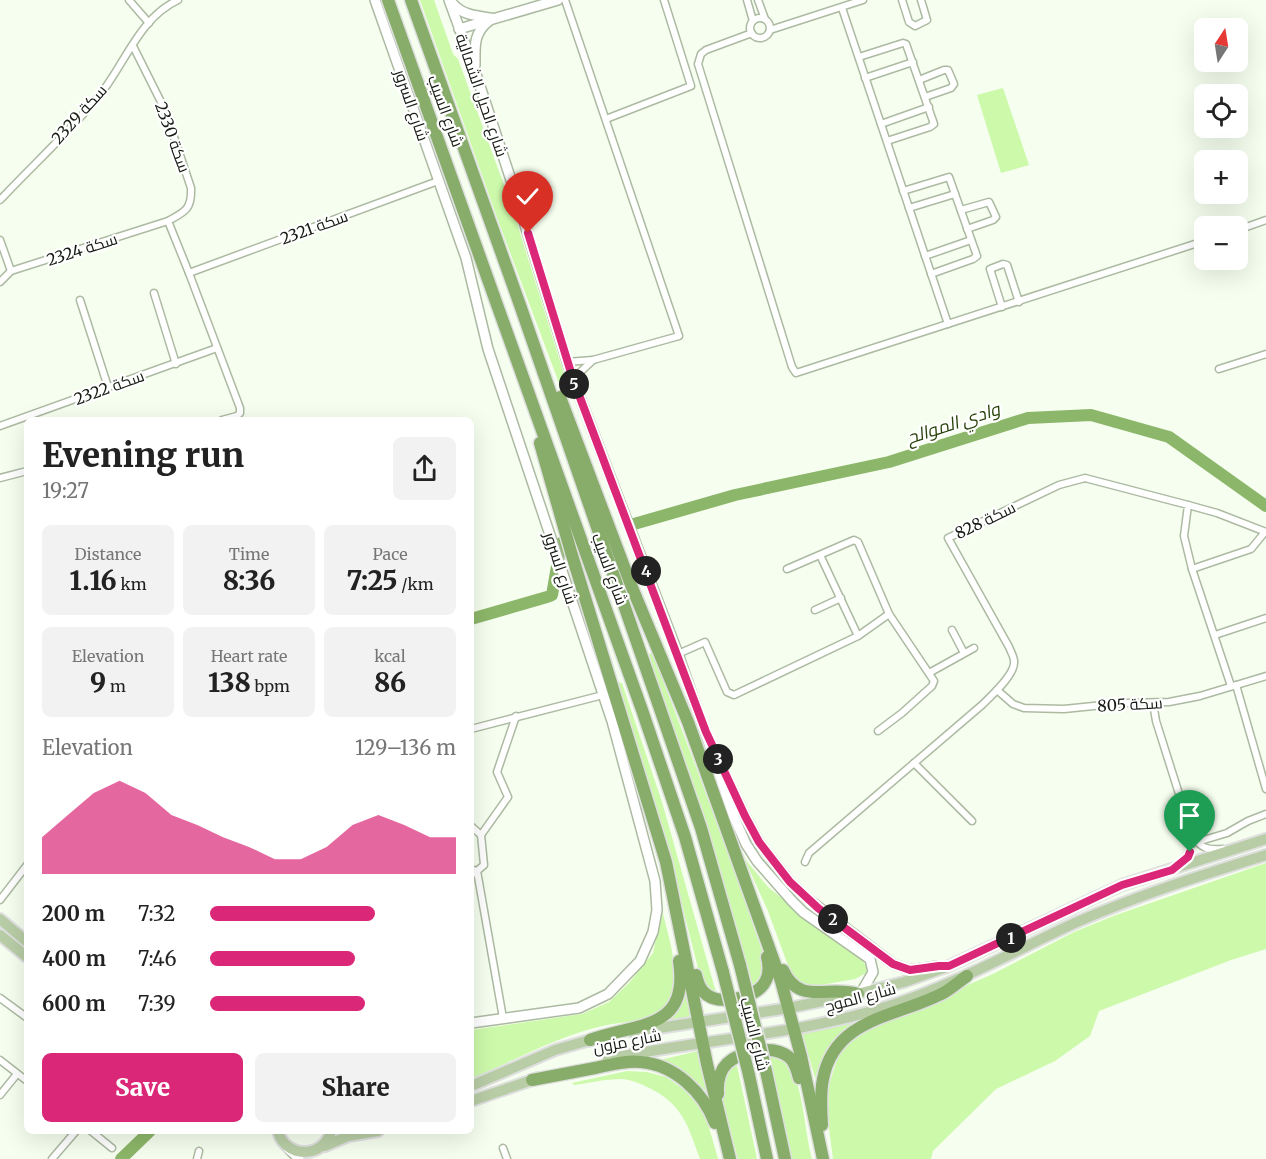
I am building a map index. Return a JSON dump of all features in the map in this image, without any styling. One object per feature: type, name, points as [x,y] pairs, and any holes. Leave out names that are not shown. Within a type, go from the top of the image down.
[{"type":"highway","name":"شارع السيب","points":[[388,0],[523,375],[685,837],[723,972],[767,1159]]},
{"type":"highway","name":"شارع السيب","points":[[411,0],[520,305],[700,828],[740,965],[785,1159]]},
{"type":"highway","points":[[520,305],[532,324],[627,575],[688,722],[754,903],[789,1008],[823,1159]]},
{"type":"highway","points":[[523,375],[546,470],[666,862],[730,1159]]},
{"type":"highway","points":[[590,1040],[608,1033],[656,1022],[669,1010],[678,995],[681,976],[666,890],[666,862]]},
{"type":"highway","points":[[754,903],[766,921],[785,976],[797,990],[809,993],[840,990],[860,994]]},
{"type":"highway","points":[[677,914],[686,934],[700,988],[716,999],[751,995],[766,982],[769,966],[758,918]]},
{"type":"highway","points":[[823,1159],[822,1079],[842,1041],[860,1026],[944,992],[967,976]]},
{"type":"highway","points":[[730,1159],[718,1085],[723,1068],[734,1057],[743,1053],[770,1050],[781,1053],[793,1062],[817,1133]]},
{"type":"highway","points":[[532,1080],[620,1063],[639,1061],[655,1064],[691,1084],[701,1096],[712,1115],[730,1159]]},
{"type":"main road","name":"شارع الموج","points":[[789,1008],[860,994],[904,982],[949,966],[1122,885],[1266,839]]},
{"type":"main road","name":"شارع الموج","points":[[793,1028],[855,1016],[896,1004],[967,976],[1125,902],[1161,888],[1266,855]]},
{"type":"main road","points":[[0,919],[24,939]]},
{"type":"main road","points":[[3,939],[24,955]]},
{"type":"main road","name":"شارع مزون","points":[[474,1085],[555,1050],[590,1040],[789,1008]]},
{"type":"main road","name":"شارع مزون","points":[[474,1100],[580,1065],[793,1028]]},
{"type":"main road","points":[[318,1152],[328,1141],[330,1134]]},
{"type":"main road","points":[[283,1140],[302,1154],[318,1152],[348,1136],[360,1134]]},
{"type":"street","points":[[129,0],[149,23]]},
{"type":"street","name":"سكة 2329","points":[[0,200],[100,95],[142,30],[171,3],[178,0]]},
{"type":"street","name":"شارع السرور","points":[[375,0],[466,258],[488,349],[603,695],[655,881],[657,910],[653,932],[640,961],[608,994],[579,1008],[474,1023]]},
{"type":"street","points":[[449,0],[460,11],[470,15],[493,18]]},
{"type":"street","name":"شارع الحيل الشمالية","points":[[449,0],[512,183],[567,362],[678,654],[727,799],[746,844],[774,882],[803,912],[870,958],[873,972],[860,994]]},
{"type":"street","points":[[459,29],[558,0]]},
{"type":"street","points":[[566,0],[679,336],[593,360],[567,362]]},
{"type":"street","points":[[606,119],[691,86],[664,0]]},
{"type":"street","points":[[747,0],[753,21]]},
{"type":"street","points":[[758,0],[765,19]]},
{"type":"street","points":[[770,30],[863,0]]},
{"type":"street","points":[[902,0],[909,22],[915,26],[927,20],[921,0]]},
{"type":"street","points":[[842,8],[948,324]]},
{"type":"street","points":[[475,71],[478,30],[493,18]]},
{"type":"street","points":[[758,18],[765,19],[770,23],[770,30],[766,36],[760,38],[752,33],[750,27],[758,18]]},
{"type":"street","points":[[752,33],[706,50],[701,54],[698,64],[793,371],[800,373],[1194,244]]},
{"type":"street","points":[[859,57],[906,44],[929,107],[934,124],[930,128],[887,141]]},
{"type":"street","name":"سكة 2330","points":[[133,46],[165,110],[191,188],[192,201],[183,213],[168,221]]},
{"type":"street","points":[[865,78],[913,62]]},
{"type":"street","points":[[919,80],[944,70],[950,73],[953,87],[925,97]]},
{"type":"street","points":[[881,124],[929,107]]},
{"type":"street","points":[[903,191],[949,177],[961,210],[976,258],[931,274]]},
{"type":"street","name":"سكة 2321","points":[[189,273],[438,180]]},
{"type":"street","points":[[909,208],[955,194]]},
{"type":"street","points":[[961,210],[989,202],[996,217],[967,229]]},
{"type":"street","points":[[1248,226],[1266,220]]},
{"type":"street","points":[[168,221],[240,408],[240,413],[233,417]]},
{"type":"street","name":"سكة 2324","points":[[0,282],[11,271],[168,221]]},
{"type":"street","points":[[0,240],[11,271]]},
{"type":"street","points":[[925,256],[971,240]]},
{"type":"street","points":[[1002,307],[990,269],[1003,264],[1007,265],[1019,302]]},
{"type":"street","points":[[154,293],[176,364]]},
{"type":"street","points":[[80,300],[108,387]]},
{"type":"street","name":"سكة 2322","points":[[25,417],[218,348]]},
{"type":"street","points":[[1219,369],[1266,354]]},
{"type":"street","points":[[573,379],[593,360]]},
{"type":"street","name":"سكة 2322","points":[[0,426],[24,417]]},
{"type":"street","points":[[0,478],[24,472]]},
{"type":"street","name":"سكة 828","points":[[805,862],[809,853],[997,690],[1012,671],[1014,659],[948,538],[1059,485],[1085,478],[1188,505]]},
{"type":"street","points":[[1191,569],[1251,549],[1266,532],[1188,505],[1184,536],[1191,569],[1263,769],[1266,789]]},
{"type":"street","points":[[787,569],[856,541],[889,614],[933,681],[933,686],[878,731]]},
{"type":"street","points":[[820,555],[858,636]]},
{"type":"street","points":[[815,610],[841,598]]},
{"type":"street","points":[[678,654],[705,642],[727,692],[734,695],[858,636],[889,614]]},
{"type":"street","points":[[1215,635],[1266,618]]},
{"type":"street","points":[[952,630],[964,653]]},
{"type":"street","points":[[929,673],[974,648]]},
{"type":"street","name":"سكة 805","points":[[997,690],[1013,704],[1024,708],[1064,709],[1123,703],[1169,702],[1200,696],[1266,676]]},
{"type":"street","points":[[474,728],[603,695]]},
{"type":"street","points":[[1154,703],[1156,721],[1192,835],[1205,849],[1239,848]]},
{"type":"street","points":[[474,871],[484,865],[481,835],[508,797],[497,767],[516,716]]},
{"type":"street","name":"شارع الحيل الشمالية","points":[[706,732],[759,842],[790,882],[808,899],[893,964],[910,970],[949,966]]},
{"type":"street","points":[[914,763],[972,821]]},
{"type":"street","points":[[1197,842],[1227,833],[1266,814]]},
{"type":"street","points":[[474,829],[481,835]]},
{"type":"street","points":[[1172,870],[1188,857],[1192,835]]},
{"type":"street","points":[[0,900],[24,869]]},
{"type":"street","points":[[474,877],[503,1018]]},
{"type":"street","points":[[792,901],[800,902],[808,899]]},
{"type":"street","points":[[0,998],[24,1016]]},
{"type":"street","points":[[0,1060],[24,1080]]},
{"type":"street","points":[[0,1095],[17,1074]]},
{"type":"street","points":[[54,1158],[74,1134]]},
{"type":"street","points":[[95,1134],[112,1148]]},
{"type":"street","points":[[283,1140],[298,1159]]},
{"type":"street","points":[[503,1148],[507,1159]]},
{"type":"street","points":[[197,1159],[200,1151]]},
{"type":"green space","points":[[420,0],[434,0],[453,54],[458,59],[511,204],[569,390],[562,391],[499,223]]},
{"type":"green space","points":[[1003,88],[1029,165],[1001,173],[977,95]]},
{"type":"green space","points":[[651,653],[727,849],[767,965],[754,990],[723,881],[678,740],[648,656]]},
{"type":"green space","points":[[616,682],[622,683],[662,802],[717,996],[710,992],[700,976],[663,830],[622,707]]},
{"type":"green space","points":[[744,858],[768,887],[863,961],[867,969],[866,973],[855,979],[810,987],[793,979],[768,911]]},
{"type":"green space","points":[[1266,863],[1266,949],[1231,960],[1099,1011],[1090,1036],[1055,1061],[996,1089],[933,1151],[931,1159],[833,1159],[828,1121],[828,1088],[838,1057],[852,1037],[993,974],[1074,932]]},
{"type":"green space","points":[[662,910],[673,957],[674,982],[666,1004],[655,1015],[589,1029],[474,1078],[474,1030],[582,1014],[609,1002],[629,983],[653,953]]},
{"type":"green space","points":[[686,992],[691,1017],[666,1021]]},
{"type":"green space","points":[[853,1023],[827,1048],[815,1078],[802,1032]]},
{"type":"green space","points":[[698,1051],[706,1091],[688,1076],[656,1061]]},
{"type":"green space","points":[[769,1054],[785,1061],[794,1074],[801,1097],[812,1159],[790,1159]]},
{"type":"green space","points":[[736,1061],[757,1159],[738,1159],[721,1095],[723,1073]]},
{"type":"green space","points":[[627,1071],[647,1072],[666,1077],[688,1092],[704,1110],[718,1159],[700,1159],[682,1116],[659,1093],[634,1081],[621,1079],[574,1085],[572,1083]]},
{"type":"waterway","name":"وادي الموالح","points":[[634,524],[735,495],[889,462],[1028,418],[1091,415],[1169,437],[1266,506]]},
{"type":"waterway","name":"وادي الموالح","points":[[550,596],[561,543]]},
{"type":"waterway","name":"وادي الموالح","points":[[474,618],[547,597]]},
{"type":"waterway","name":"وادي الموالح","points":[[121,1159],[147,1134]]},
{"type":"route","points":[[528,233],[571,374],[706,732],[759,842],[790,882],[808,899],[893,964],[901,968],[919,970],[949,966],[1122,885],[1172,870],[1188,857],[1190,852]]}]
